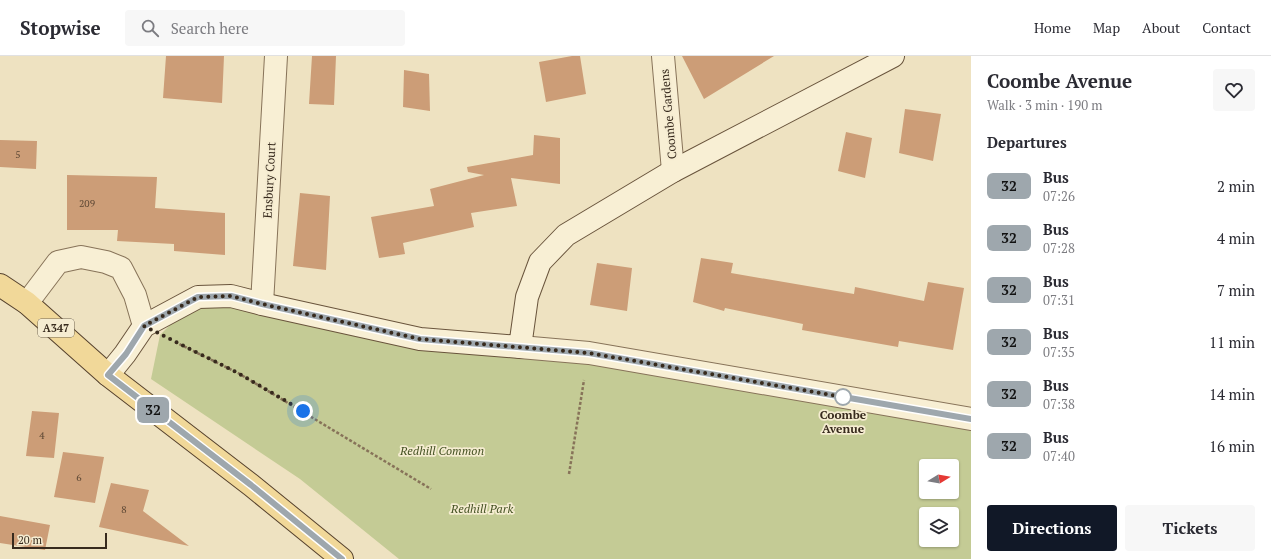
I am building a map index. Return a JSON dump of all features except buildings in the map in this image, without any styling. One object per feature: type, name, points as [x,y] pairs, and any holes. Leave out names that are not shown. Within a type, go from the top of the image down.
[{"type":"main road","name":"A347","points":[[0,286],[27,303],[108,375],[251,485],[342,559]]},
{"type":"street","name":"Ensbury Court","points":[[262,304],[276,56]]},
{"type":"street","name":"Coombe Gardens","points":[[663,56],[673,171]]},
{"type":"street","points":[[520,347],[527,297],[540,262],[566,235],[673,171],[893,56]]},
{"type":"street","points":[[27,303],[58,262],[81,257],[88,258],[106,262],[121,268],[134,295],[144,326]]},
{"type":"street","points":[[108,375],[126,354],[144,326],[198,297],[231,296],[420,339],[589,353],[971,419]]},
{"type":"path","points":[[144,326],[238,373],[431,489]]},
{"type":"path","points":[[569,474],[589,353]]},
{"type":"green space","name":"Redhill Common","points":[[198,297],[262,304],[971,419],[971,559],[399,559],[300,479],[151,379],[160,335]]},
{"type":"bus line","name":"32","points":[[342,559],[251,485],[108,375],[126,354],[144,326],[198,297],[231,296],[420,339],[589,353],[971,419]]},
{"type":"place","name":"Coombe Avenue","points":[[843,397]]},
{"type":"route","points":[[303,411],[238,373],[144,326],[198,297],[231,296],[420,339],[589,353],[843,397]]},
{"type":"park label","name":"Redhill Park","points":[[482,508]]}]
